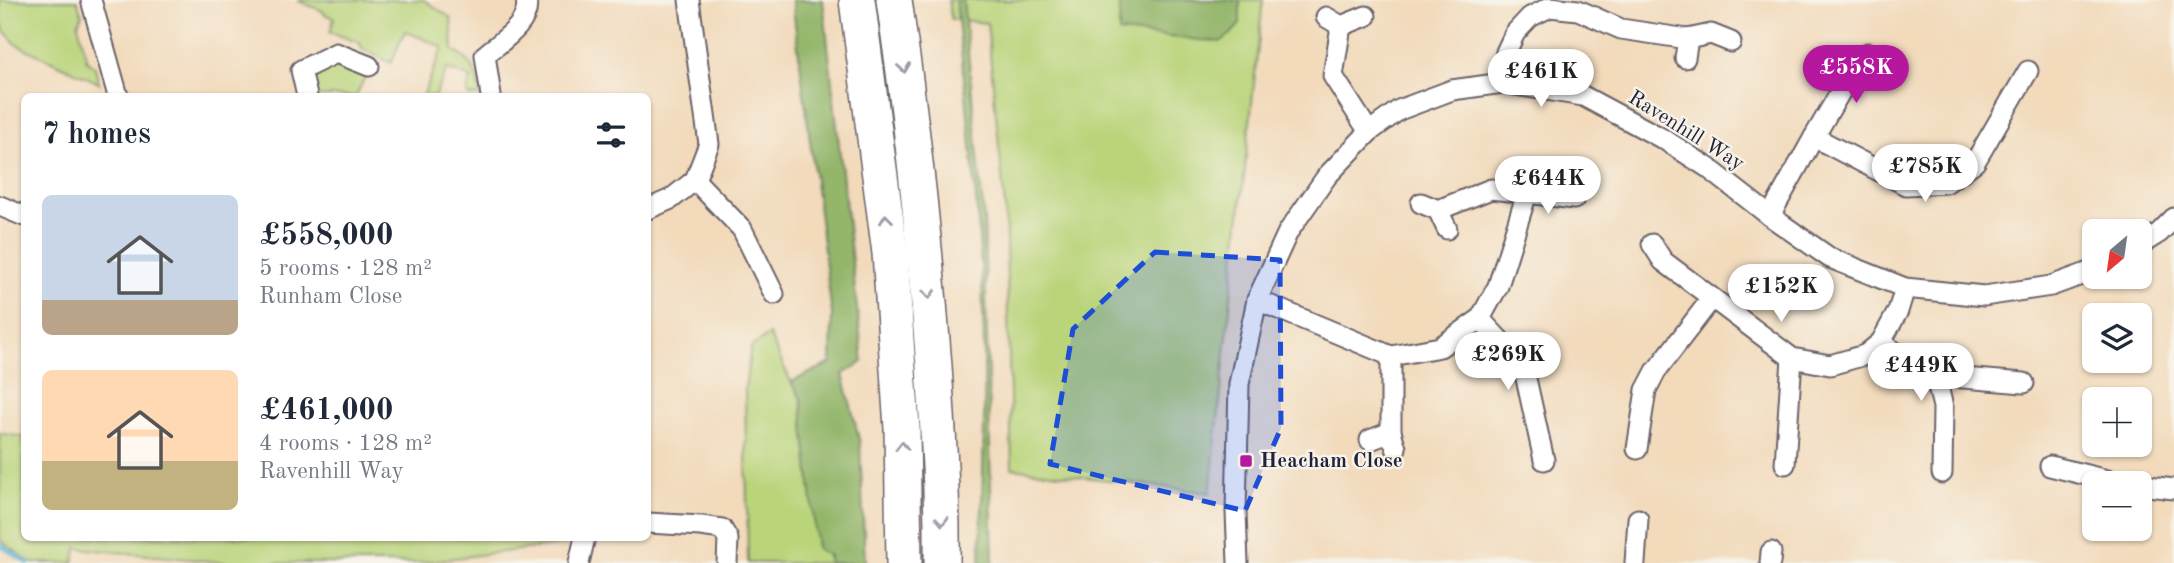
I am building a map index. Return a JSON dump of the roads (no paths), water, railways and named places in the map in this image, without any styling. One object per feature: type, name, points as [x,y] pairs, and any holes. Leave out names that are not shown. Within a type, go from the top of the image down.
[{"type":"highway","points":[[857,0],[890,253],[902,428],[904,563]]},
{"type":"highway","points":[[894,0],[913,131],[926,257],[938,426],[942,563]]},
{"type":"street","points":[[91,0],[117,93]]},
{"type":"street","points":[[491,93],[485,55],[520,25],[528,6],[526,0]]},
{"type":"street","points":[[651,208],[671,199],[695,180],[709,144],[689,0]]},
{"type":"street","points":[[1503,83],[1506,52],[1514,33],[1530,17],[1550,7],[1578,10],[1621,29],[1686,49],[1712,34],[1731,42]]},
{"type":"street","points":[[1366,16],[1333,22],[1333,76],[1369,132]]},
{"type":"street","points":[[306,93],[301,71],[336,53],[369,66]]},
{"type":"street","points":[[1770,216],[1848,79],[1868,53]]},
{"type":"street","points":[[1814,137],[1906,185],[1947,183],[1975,162],[2028,71]]},
{"type":"street","name":"Ravenhill Way","points":[[1238,563],[1236,512],[1239,384],[1257,300],[1289,232],[1327,176],[1369,132],[1399,110],[1452,90],[1503,83],[1583,96],[1665,140],[1830,257],[1905,288],[1984,296],[2050,286],[2082,275]]},
{"type":"street","points":[[695,180],[741,229],[774,294]]},
{"type":"street","points":[[1447,229],[1430,207],[1491,189],[1574,199]]},
{"type":"street","points":[[1257,300],[1391,356],[1440,347],[1480,319],[1498,286],[1527,193]]},
{"type":"street","points":[[0,206],[21,215]]},
{"type":"street","points":[[2152,237],[2174,218]]},
{"type":"street","points":[[1652,244],[1662,261],[1793,358],[1830,365],[1865,355],[1881,342],[1898,311],[1905,288]]},
{"type":"street","points":[[1637,449],[1646,390],[1656,371],[1712,298]]},
{"type":"street","points":[[1480,319],[1532,360],[1544,460]]},
{"type":"street","points":[[1881,342],[1937,382],[1943,407],[1942,473]]},
{"type":"street","points":[[1370,440],[1394,440],[1391,356]]},
{"type":"street","points":[[1785,464],[1793,358]]},
{"type":"street","points":[[1937,382],[1951,377],[2024,383]]},
{"type":"street","points":[[2050,466],[2082,474]]},
{"type":"street","points":[[2152,486],[2174,489]]},
{"type":"street","points":[[1635,563],[1638,519]]},
{"type":"street","points":[[651,523],[722,530],[728,539],[727,563]]},
{"type":"street","points":[[579,563],[584,541]]},
{"type":"waterway","points":[[0,545],[28,563]]},
{"type":"place","name":"Heacham Close","points":[[1246,461]]}]
